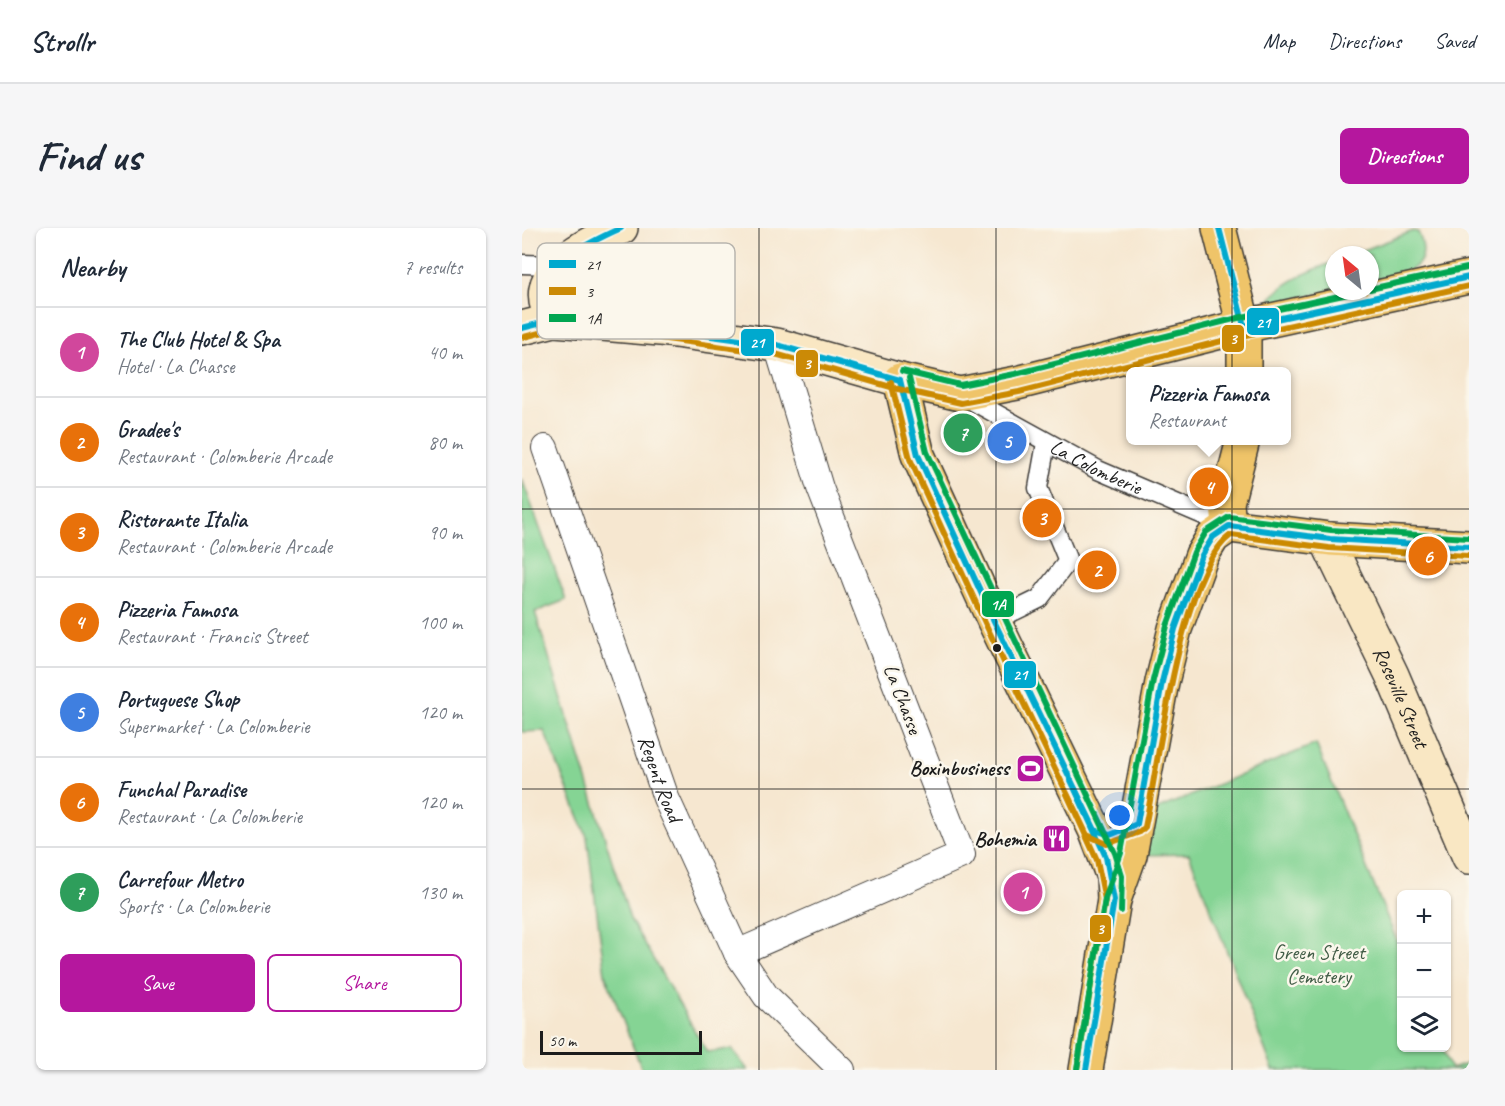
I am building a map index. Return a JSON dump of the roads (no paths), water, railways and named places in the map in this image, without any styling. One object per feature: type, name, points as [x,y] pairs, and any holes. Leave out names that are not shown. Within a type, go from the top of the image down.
[{"type":"main road","points":[[590,243],[621,228]]},
{"type":"main road","points":[[1219,228],[1244,326],[1244,367]]},
{"type":"main road","points":[[960,394],[1017,383],[1244,326],[1469,277]]},
{"type":"main road","name":"La Colomberie","points":[[522,328],[537,324]]},
{"type":"main road","name":"La Colomberie","points":[[733,339],[777,345],[900,380],[960,394]]},
{"type":"main road","points":[[900,380],[918,455],[994,621],[1095,830],[1113,877],[1114,900]]},
{"type":"main road","points":[[1086,1070],[1114,900],[1131,855],[1162,681],[1175,629],[1202,555],[1213,537],[1229,526],[1227,503],[1242,445]]},
{"type":"main road","name":"La Colomberie","points":[[1229,526],[1330,539],[1469,547]]},
{"type":"main road","name":"Roseville Street","points":[[1330,539],[1331,549],[1392,675],[1469,857]]},
{"type":"main road","points":[[1095,830],[1110,835],[1137,824]]},
{"type":"street","name":"La Chasse","points":[[737,953],[962,855],[820,488],[777,345]]},
{"type":"street","name":"La Colomberie","points":[[960,394],[1098,470],[1229,526]]},
{"type":"street","points":[[994,621],[1039,599],[1068,561],[1038,488],[1046,443]]},
{"type":"street","name":"Regent Road","points":[[545,448],[666,798],[737,953],[766,996],[842,1070]]},
{"type":"place","name":"Carrefour Metro","points":[[963,433]]},
{"type":"place","name":"Portuguese Shop","points":[[1007,441]]},
{"type":"place","name":"Pizzeria Famosa","points":[[1209,487]]},
{"type":"place","name":"Ristorante Italia","points":[[1042,518]]},
{"type":"place","name":"Funchal Paradise","points":[[1428,556]]},
{"type":"place","name":"Gradee's","points":[[1097,570]]},
{"type":"place","name":"Boxinbusiness","points":[[1030,768]]},
{"type":"place","name":"Bohemia","points":[[1057,839]]},
{"type":"place","name":"The Club Hotel & Spa","points":[[1023,892]]},
{"type":"park label","name":"Green Street Cemetery","points":[[1319,964]]}]
